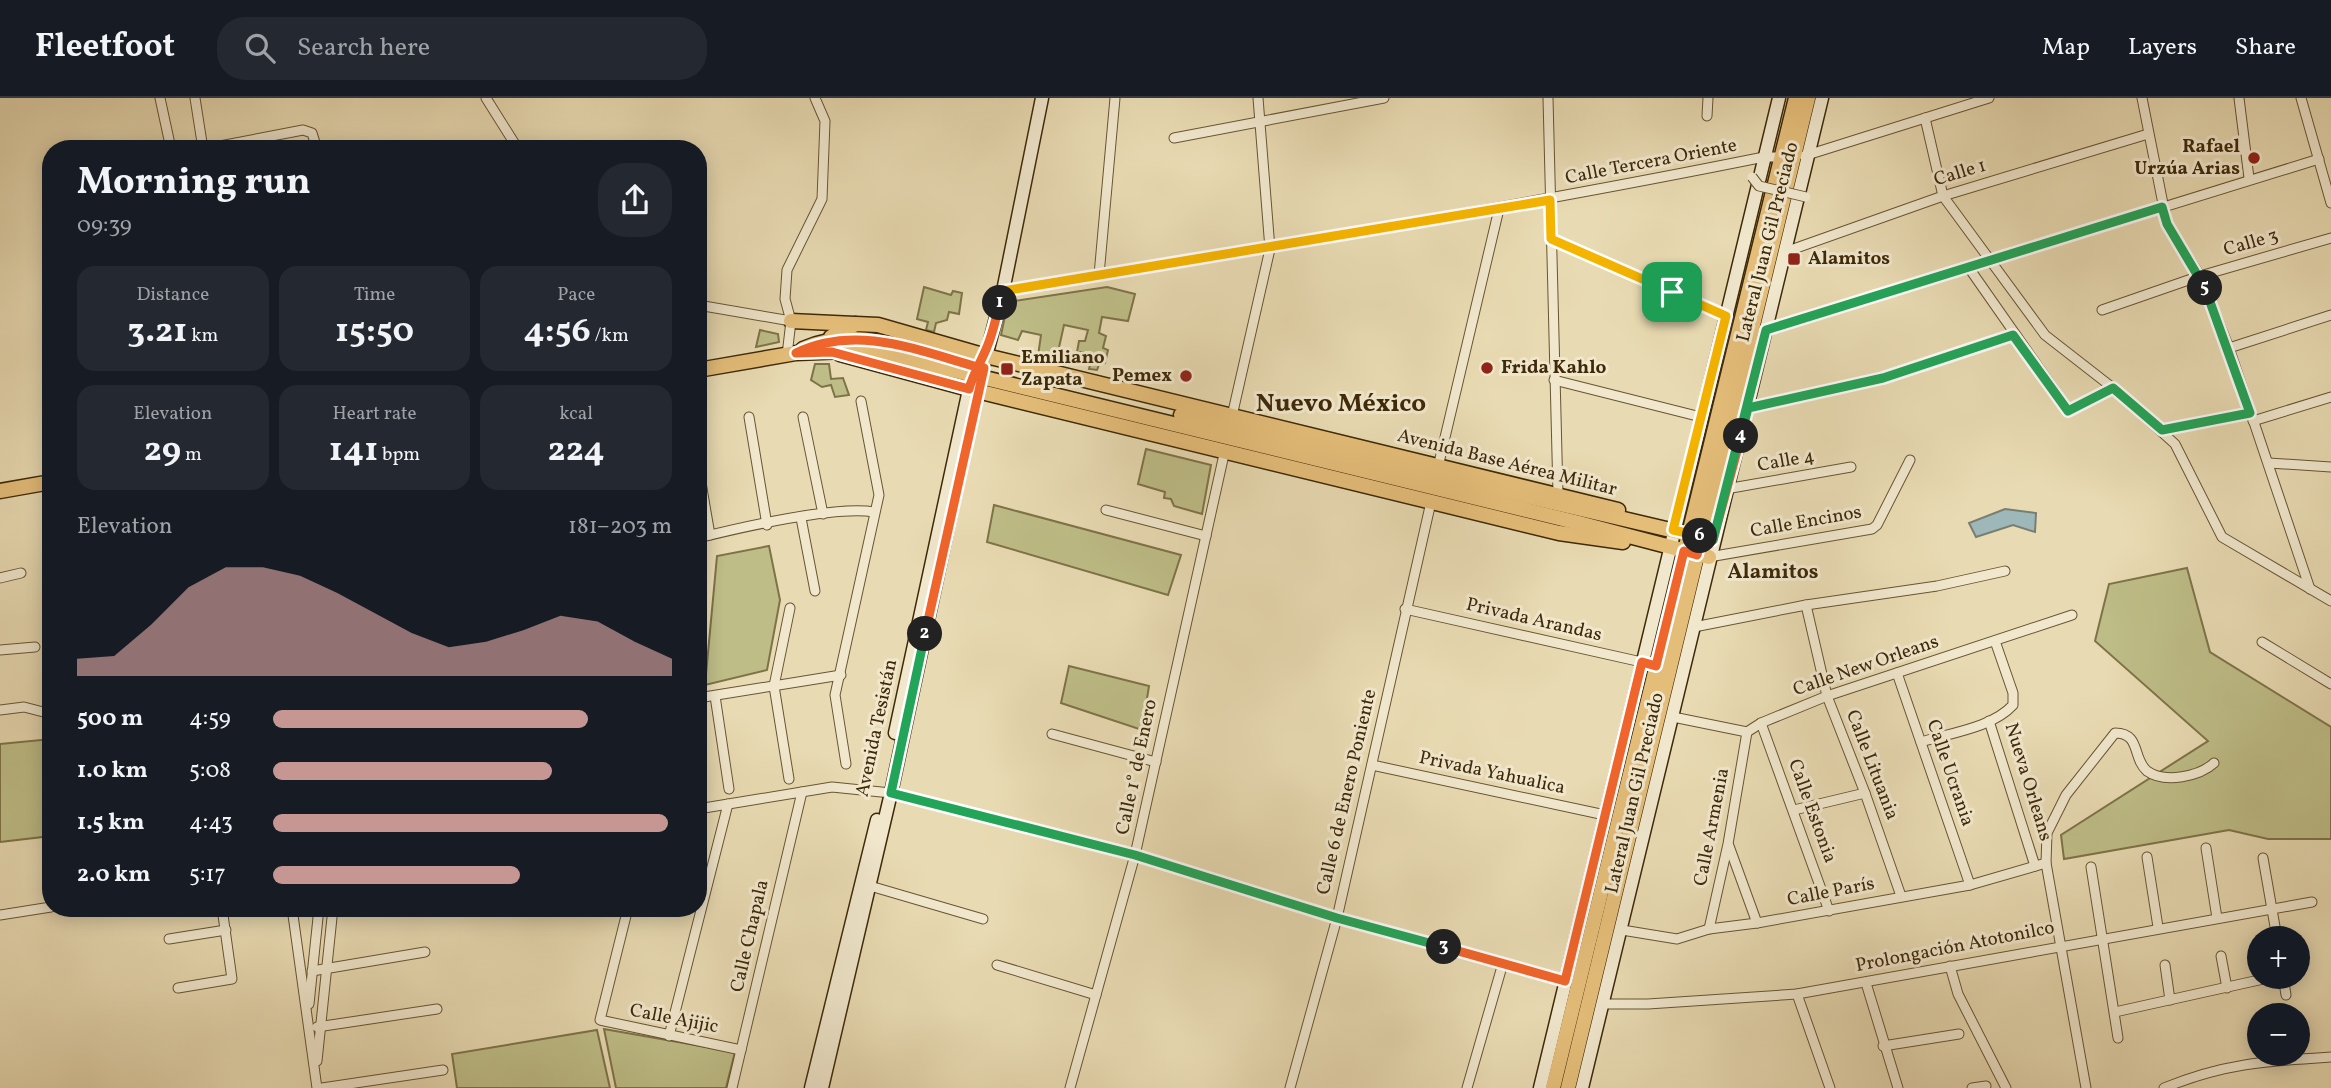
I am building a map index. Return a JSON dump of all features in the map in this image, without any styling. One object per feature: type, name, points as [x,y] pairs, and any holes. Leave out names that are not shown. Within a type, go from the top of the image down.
[{"type":"main road","name":"Avenida Tesistán","points":[[822,1088],[870,886],[887,793],[973,390],[1003,291],[1042,98]]},
{"type":"main road","name":"Lateral Juan Gil Preciado","points":[[1539,1088],[1551,1079],[1565,981],[1605,815],[1649,664],[1673,530],[1779,98]]},
{"type":"main road","points":[[1568,1088],[1701,537],[1787,157],[1796,98]]},
{"type":"main road","points":[[1787,157],[1808,98]]},
{"type":"main road","name":"Lateral Juan Gil Preciado","points":[[1701,537],[1726,489],[1822,98]]},
{"type":"main road","points":[[791,320],[856,324]]},
{"type":"main road","name":"Avenida Base Aérea Militar","points":[[791,354],[856,324],[878,325],[982,363],[1647,543],[1697,554]]},
{"type":"main road","name":"Avenida Base Aérea Militar","points":[[818,343],[878,339],[1232,416],[1558,494],[1637,515],[1658,526]]},
{"type":"main road","name":"Avenida Base Aérea Militar","points":[[707,368],[791,354],[870,350],[982,363],[1450,481],[1701,537]]},
{"type":"main road","name":"Avenida Base Aérea Militar","points":[[832,352],[973,390],[1559,533],[1647,543]]},
{"type":"main road","points":[[0,491],[42,484]]},
{"type":"main road","points":[[1551,1079],[1649,664],[1697,554]]},
{"type":"main road","name":"Lateral Juan Gil Preciado","points":[[1582,1088],[1694,627],[1697,554]]},
{"type":"main road","name":"Avenida Tesistán","points":[[811,1088],[887,793]]},
{"type":"street","points":[[160,98],[169,140]]},
{"type":"street","points":[[195,98],[202,140]]},
{"type":"street","points":[[486,98],[512,140]]},
{"type":"street","points":[[791,354],[791,320],[785,299],[787,270],[822,199],[825,121],[815,98]]},
{"type":"street","points":[[1099,275],[1115,98]]},
{"type":"street","points":[[1232,416],[1270,249],[1258,98]]},
{"type":"street","points":[[1174,138],[1384,98]]},
{"type":"street","points":[[1548,98],[1558,494]]},
{"type":"street","points":[[1707,116],[1708,98]]},
{"type":"street","name":"Calle Tercera Oriente","points":[[1003,291],[1270,249],[1499,209],[1764,158],[1808,156],[1989,98]]},
{"type":"street","points":[[2142,98],[2167,224],[2200,276],[2229,348],[2310,589]]},
{"type":"street","points":[[2239,98],[2241,135],[2249,178]]},
{"type":"street","points":[[2301,98],[2331,203]]},
{"type":"street","points":[[1924,118],[1943,196],[2045,335],[2113,388],[2175,444],[2222,537],[2331,601]]},
{"type":"street","points":[[262,140],[303,130],[312,133],[314,140]]},
{"type":"street","name":"Calle 1","points":[[1785,252],[1943,196],[2148,134]]},
{"type":"street","points":[[1766,330],[2249,178],[2319,159]]},
{"type":"street","points":[[1752,177],[1759,186],[1806,197]]},
{"type":"street","points":[[1438,467],[1499,209]]},
{"type":"street","name":"Calle 3","points":[[2102,310],[2200,276],[2331,238]]},
{"type":"street","points":[[1551,239],[1726,316]]},
{"type":"street","points":[[1969,268],[2068,411],[2113,388]]},
{"type":"street","points":[[707,306],[791,320]]},
{"type":"street","points":[[2229,348],[2331,315]]},
{"type":"street","points":[[1748,408],[1883,378],[2013,335]]},
{"type":"street","points":[[1554,380],[1701,417]]},
{"type":"street","points":[[2162,430],[2252,417],[2331,397]]},
{"type":"street","points":[[846,764],[835,695],[879,495],[862,401]]},
{"type":"street","points":[[803,417],[823,514]]},
{"type":"street","points":[[749,418],[767,524]]},
{"type":"street","name":"Calle 1° de Enero","points":[[1070,1088],[1135,855],[1225,450]]},
{"type":"street","name":"Calle Encinos","points":[[1697,554],[1872,529],[1877,525],[1910,460]]},
{"type":"street","points":[[2269,463],[2331,467]]},
{"type":"street","name":"Calle 4","points":[[1726,489],[1851,467]]},
{"type":"street","name":"Calle 6 de Enero Poniente","points":[[1290,1088],[1337,918],[1431,502]]},
{"type":"street","points":[[707,536],[823,514],[858,510],[874,512]]},
{"type":"street","points":[[1106,510],[1206,536]]},
{"type":"street","points":[[707,518],[710,535]]},
{"type":"street","points":[[801,518],[815,591]]},
{"type":"street","points":[[1694,627],[1806,605],[1937,586],[2005,571]]},
{"type":"street","points":[[0,578],[21,573]]},
{"type":"street","name":"Calle Lituania","points":[[1806,605],[1827,696],[1865,793],[1901,897]]},
{"type":"street","points":[[789,779],[774,686],[790,608]]},
{"type":"street","name":"Privada Arandas","points":[[1405,609],[1649,664]]},
{"type":"street","name":"Calle New Orleans","points":[[1747,732],[1761,723],[1827,696],[2072,615]]},
{"type":"street","name":"Nueva Orleans","points":[[1995,640],[2013,694],[2013,705],[2004,715],[1989,721],[2035,866]]},
{"type":"street","points":[[2262,642],[2331,684]]},
{"type":"street","points":[[0,650],[34,647]]},
{"type":"street","name":"Calle Ucrania","points":[[1897,673],[1970,885]]},
{"type":"street","points":[[707,697],[841,675]]},
{"type":"street","points":[[715,696],[729,789]]},
{"type":"street","points":[[0,710],[24,708],[42,712]]},
{"type":"street","points":[[1672,717],[1747,732]]},
{"type":"street","points":[[1921,742],[1989,721]]},
{"type":"street","name":"Calle Estonia","points":[[1761,723],[1829,911]]},
{"type":"street","name":"Calle Armenia","points":[[1709,929],[1728,844],[1747,732]]},
{"type":"street","points":[[2086,1088],[2046,863],[2047,833],[2066,795],[2115,733],[2124,733],[2133,740],[2145,769],[2151,773],[2181,778],[2202,773],[2214,763]]},
{"type":"street","points":[[1052,734],[1156,762]]},
{"type":"street","name":"Privada Yahualica","points":[[1372,765],[1605,815]]},
{"type":"street","points":[[707,808],[841,787],[887,793],[1135,855],[1337,918],[1565,981]]},
{"type":"street","name":"Calle Chapala","points":[[732,1088],[802,792]]},
{"type":"street","points":[[1794,810],[1865,793]]},
{"type":"street","points":[[707,888],[728,804]]},
{"type":"street","points":[[1728,844],[1758,923]]},
{"type":"street","points":[[2206,848],[2217,918]]},
{"type":"street","points":[[2147,857],[2158,928]]},
{"type":"street","points":[[2263,858],[2275,926]]},
{"type":"street","name":"Calle París","points":[[1622,930],[1677,939],[1709,929],[1758,923],[1970,885],[2046,863]]},
{"type":"street","points":[[2091,867],[2118,1038]]},
{"type":"street","points":[[870,886],[984,919]]},
{"type":"street","name":"Prolongación Atotonilco","points":[[1603,1004],[1648,1004],[1797,994],[2062,944],[2312,902]]},
{"type":"street","points":[[0,915],[42,909]]},
{"type":"street","points":[[178,988],[232,979],[224,917]]},
{"type":"street","points":[[293,917],[315,1073],[320,1088],[443,1070]]},
{"type":"street","points":[[308,1025],[318,917]]},
{"type":"street","points":[[315,1073],[330,917]]},
{"type":"street","name":"Calle Ajijic","points":[[626,917],[600,1020],[741,1050]]},
{"type":"street","points":[[670,1036],[700,917]]},
{"type":"street","points":[[169,939],[226,930]]},
{"type":"street","points":[[312,971],[425,952]]},
{"type":"street","points":[[2221,956],[2227,988]]},
{"type":"street","points":[[1467,1088],[1503,963]]},
{"type":"street","points":[[997,965],[1096,995]]},
{"type":"street","points":[[2165,965],[2171,1000]]},
{"type":"street","points":[[1950,966],[1958,994],[2006,1088]]},
{"type":"street","points":[[1866,983],[1883,1046],[1898,1088]]},
{"type":"street","points":[[2115,1012],[2247,983]]},
{"type":"street","points":[[2285,989],[2286,995]]},
{"type":"street","points":[[1797,994],[1830,1088]]},
{"type":"street","points":[[308,1025],[321,1026],[437,1009]]},
{"type":"street","points":[[1883,1046],[1959,1034]]},
{"type":"street","points":[[2164,1088],[2191,1075],[2242,1063],[2331,1057]]},
{"type":"street","points":[[1972,1088],[1986,1086]]},
{"type":"shaded area","points":[[924,287],[951,295],[953,291],[962,293],[959,314],[949,312],[947,320],[936,323],[934,332],[926,330],[928,322],[917,319]]},
{"type":"shaded area","points":[[1107,287],[1135,294],[1128,321],[1102,317],[1099,333],[1106,336],[1103,348],[1108,350],[1105,363],[1100,362],[1097,370],[1089,369],[1091,361],[1083,359],[1084,352],[1077,352],[1079,341],[1085,341],[1088,330],[1064,325],[1056,361],[1038,356],[1041,335],[1022,331],[1018,340],[1001,335],[1008,302]]},
{"type":"shaded area","points":[[760,330],[778,334],[779,342],[756,347]]},
{"type":"shaded area","points":[[815,364],[829,364],[831,379],[843,378],[849,395],[835,397],[831,385],[822,387],[811,380]]},
{"type":"shaded area","points":[[1146,449],[1211,465],[1202,514],[1174,506],[1171,499],[1164,498],[1165,492],[1138,484]]},
{"type":"shaded area","points":[[994,505],[1181,555],[1168,595],[987,542]]},
{"type":"shaded area","points":[[769,546],[780,600],[767,670],[707,685],[707,664],[717,556]]},
{"type":"shaded area","points":[[2187,568],[2210,652],[2331,727],[2331,839],[2268,839],[2229,830],[2064,859],[2061,835],[2208,741],[2095,641],[2109,584]]},
{"type":"shaded area","points":[[1069,666],[1149,686],[1142,730],[1061,703]]},
{"type":"shaded area","points":[[42,740],[42,837],[0,842],[0,744]]},
{"type":"shaded area","points":[[604,1029],[735,1052],[726,1088],[616,1088]]},
{"type":"shaded area","points":[[597,1030],[610,1088],[457,1088],[452,1054]]},
{"type":"water","points":[[2005,509],[2036,513],[2035,532],[2013,525],[1976,537],[1969,523]]},
{"type":"place","name":"Rafael Urzúa Arias","points":[[2254,158]]},
{"type":"place","name":"Alamitos","points":[[1794,259]]},
{"type":"place","name":"Frida Kahlo","points":[[1487,368]]},
{"type":"place","name":"Emiliano Zapata","points":[[1007,369]]},
{"type":"place","name":"Pemex","points":[[1186,376]]},
{"type":"district","name":"Nuevo México","points":[[1341,404]]},
{"type":"district","name":"Alamitos","points":[[1773,572]]},
{"type":"route","points":[[1672,292],[1551,239],[1550,200],[1270,249],[1003,291],[987,347],[977,367],[973,374],[969,389],[832,352],[796,353],[818,343],[858,338],[878,339],[929,354],[977,367],[984,368],[891,793],[1135,855],[1337,918],[1565,981],[1642,662],[1656,666],[1684,551],[1697,555],[1702,537],[1713,540],[1748,408],[1827,393],[1883,378],[2013,335],[2068,411],[2113,388],[2162,430],[2250,413],[2229,348],[2200,276],[2167,224],[2162,207],[1766,330],[1713,540],[1673,530],[1726,316],[1672,292]]}]
